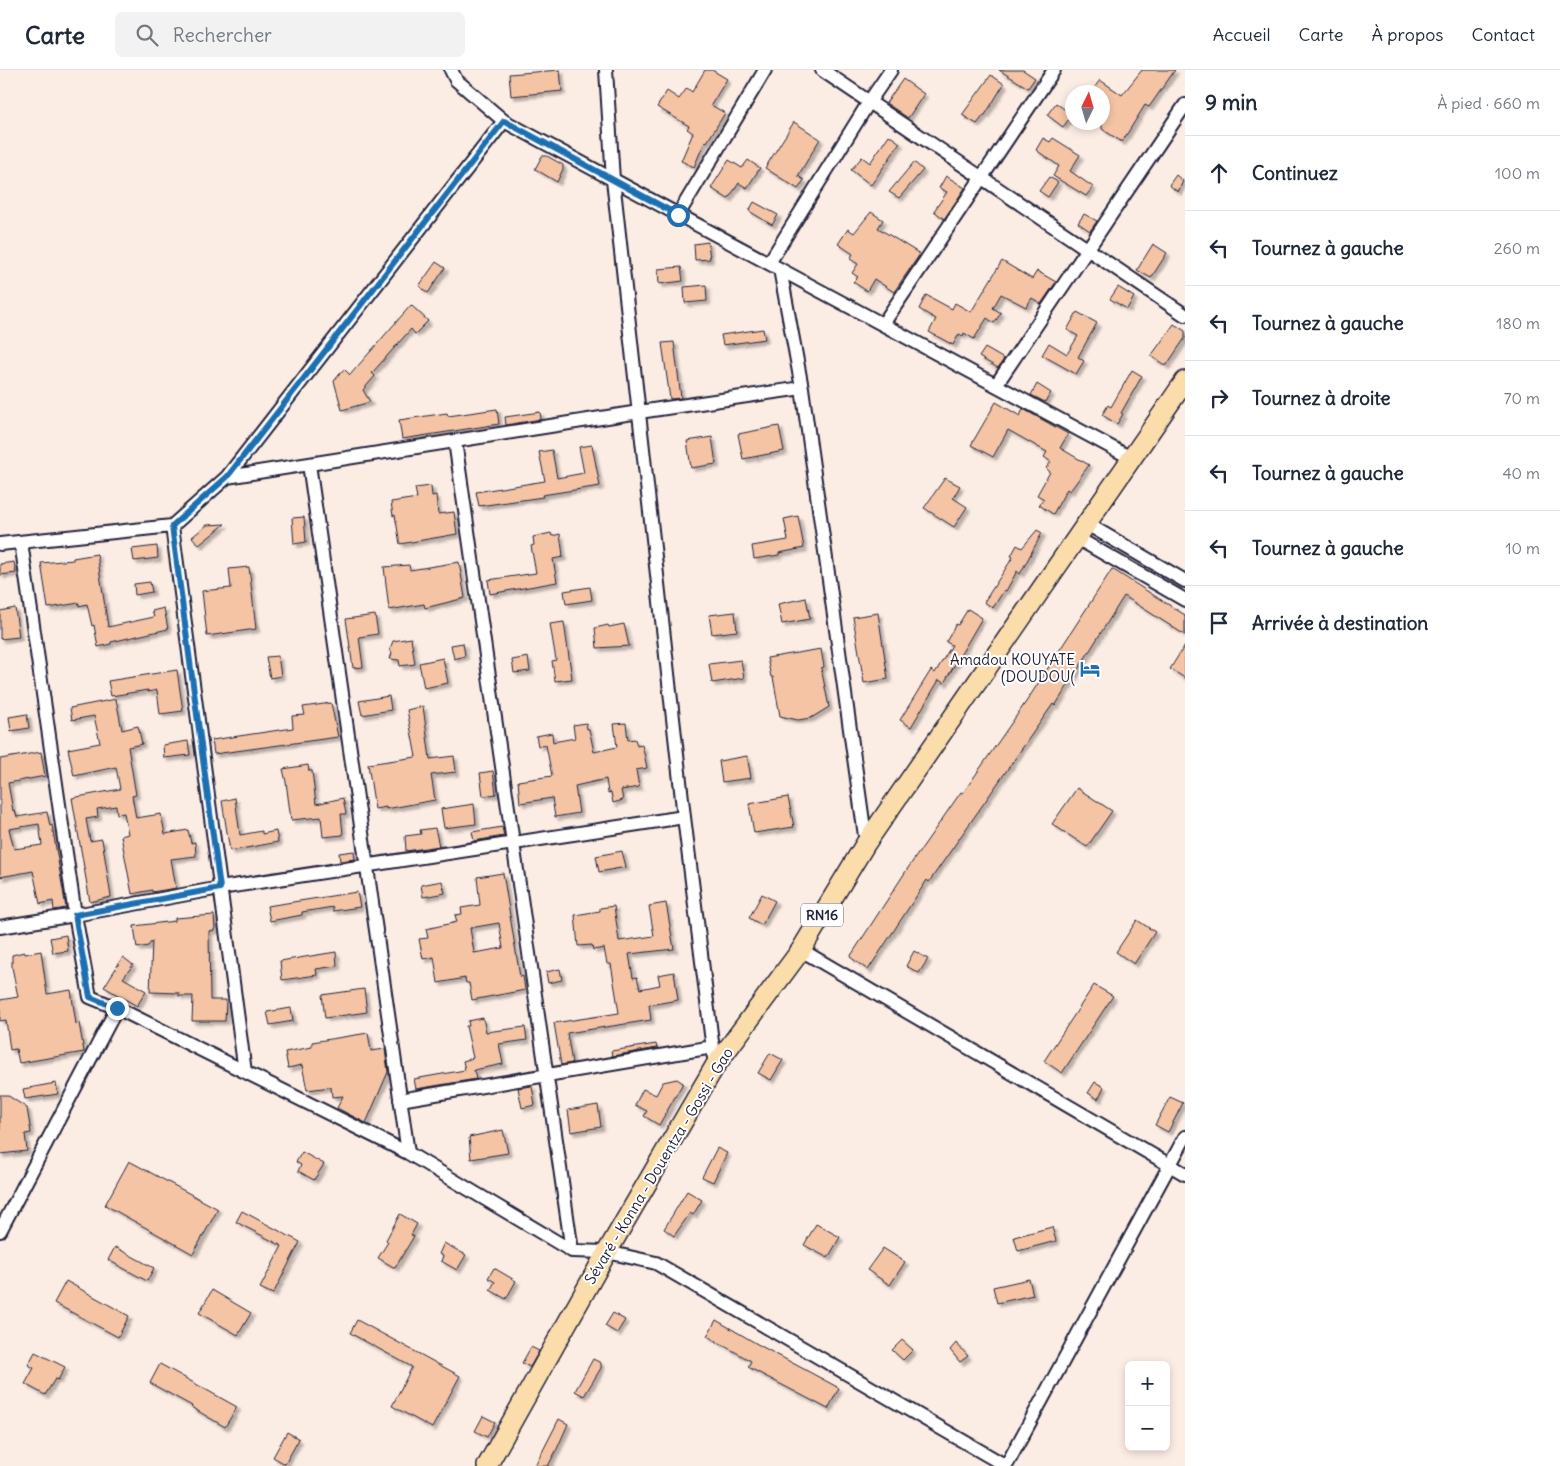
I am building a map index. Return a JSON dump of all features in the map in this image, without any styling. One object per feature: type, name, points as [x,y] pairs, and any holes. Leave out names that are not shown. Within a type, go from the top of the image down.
[{"type":"main road","name":"Sévaré - Konna - Douentza - Gossi - Gao","points":[[487,1466],[607,1252],[715,1066],[800,950],[866,843],[1133,459],[1185,381]]},
{"type":"street","points":[[451,70],[456,80],[504,121],[1133,459]]},
{"type":"street","points":[[606,70],[613,180],[684,817],[715,1066]]},
{"type":"street","points":[[678,215],[764,70]]},
{"type":"street","points":[[822,70],[1185,315]]},
{"type":"street","points":[[866,843],[802,388],[775,266],[869,102],[891,70]]},
{"type":"street","points":[[883,324],[1054,70]]},
{"type":"street","points":[[996,386],[1185,104]]},
{"type":"street","points":[[0,544],[172,526],[227,477],[504,121]]},
{"type":"street","points":[[227,477],[802,388]]},
{"type":"street","points":[[455,441],[545,1075],[572,1251]]},
{"type":"street","points":[[309,464],[408,1153]]},
{"type":"street","points":[[172,526],[245,1072]]},
{"type":"street","points":[[1082,531],[1185,581]]},
{"type":"street","points":[[1082,531],[1185,600]]},
{"type":"street","points":[[21,542],[75,915],[90,997],[117,1008],[408,1153],[572,1251],[607,1252],[656,1263],[1006,1466],[1185,1136]]},
{"type":"street","points":[[0,927],[220,888],[684,817]]},
{"type":"street","points":[[800,950],[1185,1174]]},
{"type":"street","points":[[0,1230],[117,1008]]},
{"type":"street","points":[[400,1100],[713,1046]]},
{"type":"building","points":[[560,70],[562,91],[511,96],[509,74]]},
{"type":"building","points":[[705,70],[712,70],[727,79],[711,105],[725,113],[707,142],[705,141],[694,167],[681,161],[693,133],[687,129],[689,126],[657,107],[667,91],[679,99],[687,88],[692,92]]},
{"type":"building","points":[[999,70],[1023,70],[1035,78],[1028,88]]},
{"type":"building","points":[[1142,70],[1175,70],[1149,107],[1145,105],[1122,142],[1104,130],[1110,130],[1110,87],[1122,95]]},
{"type":"building","points":[[991,75],[1004,84],[985,115],[977,124],[962,115]]},
{"type":"building","points":[[903,79],[924,94],[908,118],[886,103]]},
{"type":"building","points":[[1100,80],[1107,85],[1096,85]]},
{"type":"building","points":[[1056,103],[1065,110],[1065,124],[1063,127],[1047,115]]},
{"type":"building","points":[[794,122],[820,139],[798,176],[804,180],[798,189],[765,168]]},
{"type":"building","points":[[889,135],[900,143],[871,185],[851,170],[862,157],[870,163]]},
{"type":"building","points":[[1043,138],[1050,142],[1053,138],[1080,155],[1070,171],[1093,187],[1086,196],[1053,176],[1059,166],[1036,150]]},
{"type":"building","points":[[542,156],[547,156],[563,165],[557,182],[535,169]]},
{"type":"building","points":[[729,160],[742,168],[748,160],[760,168],[747,188],[739,183],[728,199],[711,188]]},
{"type":"building","points":[[914,162],[923,170],[899,198],[889,192]]},
{"type":"building","points":[[1176,175],[1183,181],[1178,192],[1169,185]]},
{"type":"building","points":[[946,176],[965,188],[944,219],[934,211],[947,192],[939,188]]},
{"type":"building","points":[[1049,177],[1058,182],[1048,197],[1039,191]]},
{"type":"building","points":[[754,202],[778,215],[772,225],[749,211]]},
{"type":"building","points":[[871,212],[883,220],[878,228],[920,254],[894,292],[874,279],[867,291],[853,282],[858,277],[852,273],[858,264],[850,259],[853,254],[838,244],[848,229],[854,233]]},
{"type":"building","points":[[1084,214],[1097,221],[1090,231],[1078,223]]},
{"type":"building","points":[[708,242],[710,259],[695,260],[694,244]]},
{"type":"building","points":[[1153,244],[1167,253],[1151,278],[1137,270]]},
{"type":"building","points":[[1002,261],[1032,279],[1037,271],[1056,282],[1041,304],[1032,298],[1026,307],[1001,294],[993,308],[1001,313],[994,323],[987,318],[974,339],[964,333],[963,336],[959,334],[953,345],[929,332],[936,319],[919,309],[926,295],[952,309],[955,303],[971,312]]},
{"type":"building","points":[[436,262],[445,268],[428,293],[419,286]]},
{"type":"building","points":[[681,267],[683,281],[659,284],[658,269]]},
{"type":"building","points":[[706,285],[707,301],[685,303],[684,287]]},
{"type":"building","points":[[1118,287],[1134,297],[1127,309],[1110,299]]},
{"type":"building","points":[[411,305],[428,321],[415,334],[411,329],[372,373],[375,376],[363,390],[370,402],[342,410],[334,381],[344,369],[350,375]]},
{"type":"building","points":[[1077,312],[1097,323],[1078,357],[1084,361],[1076,374],[1042,355],[1049,343],[1067,354],[1078,336],[1067,330]]},
{"type":"building","points":[[1174,324],[1185,331],[1185,338],[1166,366],[1151,356]]},
{"type":"building","points":[[763,329],[765,339],[723,345],[721,335]]},
{"type":"building","points":[[674,342],[681,398],[670,399],[662,343]]},
{"type":"building","points":[[985,348],[1004,359],[998,368],[979,357]]},
{"type":"building","points":[[1132,370],[1142,376],[1121,413],[1123,414],[1117,424],[1102,415],[1108,405],[1111,407]]},
{"type":"building","points":[[1037,384],[1051,393],[1045,402],[1031,395]]},
{"type":"building","points":[[996,402],[1020,416],[1023,409],[1068,434],[1060,448],[1089,465],[1070,491],[1067,489],[1053,514],[1039,505],[1044,499],[1037,495],[1050,472],[1046,468],[1051,462],[1044,457],[1047,452],[1008,430],[993,457],[971,445]]},
{"type":"building","points":[[497,409],[499,424],[402,439],[399,420],[447,413],[448,416]]},
{"type":"building","points":[[540,412],[541,419],[506,425],[505,417]]},
{"type":"building","points":[[779,426],[784,451],[743,459],[738,434]]},
{"type":"building","points":[[712,437],[716,464],[691,468],[687,441]]},
{"type":"building","points":[[592,445],[600,486],[542,495],[543,497],[479,506],[476,492],[545,481],[539,452],[552,450],[557,478],[584,473],[579,447]]},
{"type":"building","points":[[945,478],[960,486],[953,498],[967,507],[954,527],[924,508]]},
{"type":"building","points":[[431,486],[432,496],[436,495],[438,514],[454,512],[457,534],[400,544],[391,502],[417,498],[415,488]]},
{"type":"building","points":[[798,516],[804,548],[754,559],[752,546],[788,540],[784,519]]},
{"type":"building","points":[[304,517],[306,542],[294,544],[292,518]]},
{"type":"building","points":[[225,524],[199,545],[192,537],[207,525]]},
{"type":"building","points":[[1037,530],[1042,533],[1020,574],[1017,571],[1006,591],[1004,590],[993,608],[984,602],[1013,557],[1011,556],[1017,545],[1022,548]]},
{"type":"building","points":[[551,533],[552,536],[560,534],[562,548],[563,557],[553,559],[557,582],[490,594],[488,580],[536,573],[531,546],[534,545],[533,537]]},
{"type":"building","points":[[157,546],[158,558],[134,561],[132,549]]},
{"type":"building","points":[[97,554],[108,627],[154,617],[152,611],[164,608],[168,629],[111,642],[111,644],[98,647],[94,625],[92,626],[87,604],[79,606],[79,603],[48,608],[41,563],[73,560],[73,558]]},
{"type":"building","points":[[14,562],[16,573],[0,575],[0,564]]},
{"type":"building","points":[[459,562],[465,598],[425,608],[424,604],[389,610],[384,567],[409,565],[410,570]]},
{"type":"building","points":[[249,567],[256,629],[207,636],[202,591],[231,588],[229,569]]},
{"type":"building","points":[[1112,569],[1185,615],[1185,635],[1124,596],[1055,706],[1053,704],[929,882],[927,880],[868,970],[850,957],[908,868],[1028,699]]},
{"type":"building","points":[[150,582],[152,592],[135,595],[134,584]]},
{"type":"building","points":[[590,587],[592,600],[566,604],[564,591]]},
{"type":"building","points":[[806,598],[810,619],[782,624],[778,604]]},
{"type":"building","points":[[15,608],[19,637],[0,639],[0,611]]},
{"type":"building","points":[[968,609],[982,618],[944,683],[939,680],[911,727],[900,720],[931,670],[935,673],[952,645],[946,642],[956,624],[958,625]]},
{"type":"building","points":[[735,612],[737,631],[712,634],[709,615]]},
{"type":"building","points":[[878,613],[888,679],[864,683],[853,617]]},
{"type":"building","points":[[375,615],[378,634],[359,637],[363,667],[353,668],[346,619]]},
{"type":"building","points":[[564,622],[572,679],[555,681],[552,661],[556,660],[550,624]]},
{"type":"building","points":[[624,624],[629,646],[597,648],[595,628]]},
{"type":"building","points":[[411,638],[415,664],[400,666],[399,660],[390,659],[392,653],[390,649],[393,641]]},
{"type":"building","points":[[463,643],[465,656],[454,659],[451,645]]},
{"type":"building","points":[[1185,645],[1185,678],[1170,669]]},
{"type":"building","points":[[821,649],[824,667],[821,668],[829,707],[811,718],[798,720],[780,716],[773,677],[771,677],[767,658]]},
{"type":"building","points":[[278,656],[281,676],[270,678],[266,657]]},
{"type":"building","points":[[528,657],[530,671],[514,673],[512,660]]},
{"type":"building","points":[[443,658],[448,683],[424,688],[419,663]]},
{"type":"building","points":[[741,660],[744,678],[712,683],[709,664]]},
{"type":"building","points":[[177,670],[183,711],[160,714],[157,690],[111,696],[108,681]]},
{"type":"building","points":[[389,696],[391,710],[362,715],[359,701]]},
{"type":"building","points":[[116,699],[122,730],[138,726],[142,744],[128,747],[136,795],[132,796],[136,818],[161,814],[165,834],[188,830],[191,843],[195,842],[196,856],[171,859],[176,888],[132,894],[121,836],[128,834],[124,813],[117,814],[116,806],[97,809],[98,817],[86,819],[90,841],[102,839],[111,897],[90,902],[72,798],[120,789],[116,767],[74,776],[68,749],[100,743],[94,716],[72,720],[70,708]]},
{"type":"building","points":[[331,703],[338,737],[214,754],[212,740],[293,728],[292,716],[305,715],[303,707]]},
{"type":"building","points":[[423,706],[430,759],[454,756],[456,772],[431,775],[435,800],[386,809],[386,807],[375,809],[368,764],[416,757],[407,710]]},
{"type":"building","points":[[27,714],[29,728],[11,731],[9,717]]},
{"type":"building","points":[[586,723],[594,752],[617,747],[614,724],[626,723],[628,740],[635,739],[637,746],[642,745],[645,758],[647,768],[636,770],[639,787],[621,790],[623,800],[613,803],[611,792],[608,793],[606,779],[575,786],[579,813],[555,817],[552,798],[520,803],[518,781],[552,776],[546,745],[538,746],[536,736],[552,733],[553,742],[575,738],[573,725]]},
{"type":"building","points":[[188,741],[190,755],[164,758],[163,745]]},
{"type":"building","points":[[41,752],[45,776],[8,783],[13,811],[15,810],[17,817],[47,812],[50,826],[52,825],[66,908],[54,910],[53,901],[40,904],[33,871],[0,877],[0,759]],"holes":[[[39,824],[42,845],[14,849],[9,829]]]},
{"type":"building","points":[[747,756],[751,778],[722,782],[719,761]]},
{"type":"building","points":[[308,765],[309,771],[312,771],[316,804],[343,798],[346,814],[341,814],[343,835],[323,837],[321,817],[291,820],[283,769]]},
{"type":"building","points":[[493,771],[496,794],[483,796],[480,773]]},
{"type":"building","points":[[1077,788],[1112,811],[1087,847],[1052,824]]},
{"type":"building","points":[[788,797],[794,827],[754,833],[749,804]]},
{"type":"building","points":[[235,798],[240,835],[262,831],[262,834],[276,831],[278,842],[230,851],[222,801]]},
{"type":"building","points":[[474,804],[476,824],[444,828],[441,809]]},
{"type":"building","points":[[502,827],[504,836],[474,841],[472,832]]},
{"type":"building","points":[[435,828],[439,846],[406,851],[405,836],[421,834],[420,830]]},
{"type":"building","points":[[354,851],[355,859],[340,861],[339,853]]},
{"type":"building","points":[[622,851],[626,867],[599,872],[596,856]]},
{"type":"building","points":[[503,873],[520,977],[523,976],[525,990],[472,1000],[469,983],[466,983],[465,978],[438,983],[434,957],[423,959],[419,939],[428,938],[426,929],[457,922],[455,915],[462,914],[461,908],[480,905],[477,877]],"holes":[[[499,923],[503,948],[474,953],[470,928]]]},
{"type":"building","points":[[442,881],[445,893],[423,897],[421,885]]},
{"type":"building","points":[[357,892],[360,907],[333,911],[333,907],[302,912],[302,915],[270,921],[267,906]]},
{"type":"building","points":[[762,894],[775,901],[762,925],[749,918]]},
{"type":"building","points":[[666,903],[674,949],[629,954],[633,978],[637,977],[640,989],[660,985],[658,975],[674,972],[678,1000],[649,1005],[651,1020],[567,1033],[572,1063],[561,1065],[554,1023],[619,1013],[611,964],[607,964],[604,948],[593,950],[592,945],[578,946],[575,915],[600,911],[600,908],[614,906],[619,941],[654,936],[649,906]]},
{"type":"building","points":[[214,915],[215,930],[209,931],[210,1000],[226,1000],[225,1021],[192,1021],[193,996],[179,996],[179,993],[150,992],[152,941],[148,946],[137,948],[134,926],[175,921],[175,918]]},
{"type":"building","points":[[1137,920],[1155,932],[1134,964],[1116,952]]},
{"type":"building","points":[[66,935],[68,951],[53,953],[50,938]]},
{"type":"building","points":[[41,951],[47,994],[71,990],[76,1024],[79,1023],[84,1052],[19,1063],[16,1049],[10,1050],[6,1020],[0,1021],[0,1000],[18,997],[12,967],[12,955]]},
{"type":"building","points":[[914,951],[928,959],[919,973],[906,966]]},
{"type":"building","points":[[336,952],[337,966],[316,969],[317,975],[282,980],[280,961]]},
{"type":"building","points":[[123,957],[133,965],[123,978],[146,991],[137,1006],[104,987]]},
{"type":"building","points":[[560,969],[562,980],[548,983],[546,972]]},
{"type":"building","points":[[1094,985],[1113,996],[1062,1073],[1044,1061]]},
{"type":"building","points":[[364,989],[367,1012],[325,1018],[322,995]]},
{"type":"building","points":[[291,1008],[293,1021],[270,1025],[267,1012]]},
{"type":"building","points":[[483,1018],[486,1032],[525,1027],[527,1040],[499,1044],[503,1064],[474,1070],[476,1079],[416,1089],[414,1079],[465,1070],[463,1061],[473,1058],[466,1026],[469,1026],[468,1021]]},
{"type":"building","points":[[368,1033],[371,1051],[385,1049],[388,1072],[366,1123],[337,1108],[343,1096],[332,1097],[331,1087],[307,1090],[302,1065],[288,1068],[285,1052],[312,1047],[312,1042]]},
{"type":"building","points":[[656,1044],[657,1048],[612,1056],[611,1051]]},
{"type":"building","points":[[770,1053],[783,1060],[771,1080],[758,1073]]},
{"type":"building","points":[[677,1079],[683,1083],[659,1125],[644,1116],[647,1111],[635,1105],[643,1089],[656,1095],[663,1082]]},
{"type":"building","points":[[1095,1082],[1104,1087],[1098,1099],[1088,1093]]},
{"type":"building","points":[[56,1083],[58,1094],[25,1099],[23,1089]]},
{"type":"building","points":[[532,1086],[535,1105],[522,1108],[518,1088]]},
{"type":"building","points":[[0,1095],[7,1095],[27,1108],[31,1133],[25,1134],[27,1151],[0,1154]]},
{"type":"building","points":[[1170,1097],[1183,1103],[1168,1132],[1155,1125]]},
{"type":"building","points":[[598,1105],[601,1127],[571,1132],[568,1110]]},
{"type":"building","points":[[503,1130],[508,1153],[471,1159],[469,1137]]},
{"type":"building","points":[[717,1148],[727,1153],[713,1182],[702,1177]]},
{"type":"building","points":[[302,1152],[324,1164],[314,1180],[298,1171],[301,1165],[296,1162]]},
{"type":"building","points":[[129,1161],[218,1209],[193,1254],[105,1205]]},
{"type":"building","points":[[687,1191],[702,1200],[693,1215],[690,1213],[674,1236],[664,1229]]},
{"type":"building","points":[[242,1211],[300,1242],[273,1294],[260,1288],[282,1246],[236,1222]]},
{"type":"building","points":[[400,1214],[417,1224],[411,1235],[414,1236],[395,1268],[378,1258],[388,1242],[386,1240]]},
{"type":"building","points":[[816,1224],[840,1237],[828,1258],[804,1245]]},
{"type":"building","points":[[1052,1227],[1056,1241],[1018,1251],[1014,1237]]},
{"type":"building","points":[[444,1243],[466,1255],[457,1270],[441,1261],[443,1256],[439,1254]]},
{"type":"building","points":[[115,1247],[154,1268],[147,1281],[108,1260]]},
{"type":"building","points":[[883,1248],[905,1262],[890,1285],[867,1270]]},
{"type":"building","points":[[494,1268],[516,1281],[506,1299],[490,1290],[495,1282],[488,1278]]},
{"type":"building","points":[[1029,1279],[1033,1295],[997,1303],[993,1287]]},
{"type":"building","points":[[66,1281],[129,1316],[118,1337],[54,1303]]},
{"type":"building","points":[[212,1290],[251,1313],[238,1335],[199,1313]]},
{"type":"building","points":[[613,1313],[625,1320],[617,1333],[605,1326]]},
{"type":"building","points":[[357,1320],[460,1376],[432,1428],[392,1406],[412,1367],[350,1333]]},
{"type":"building","points":[[716,1320],[839,1388],[828,1409],[748,1367],[751,1361],[707,1336]]},
{"type":"building","points":[[902,1340],[913,1350],[903,1360],[892,1350]]},
{"type":"building","points":[[956,1343],[968,1356],[960,1362],[950,1350]]},
{"type":"building","points":[[531,1347],[539,1351],[530,1367],[522,1363]]},
{"type":"building","points":[[35,1352],[65,1367],[58,1380],[55,1379],[45,1395],[25,1384],[34,1368],[28,1365]]},
{"type":"building","points":[[593,1359],[601,1363],[601,1368],[584,1396],[575,1391]]},
{"type":"building","points":[[160,1364],[237,1407],[225,1427],[150,1383]]},
{"type":"building","points":[[483,1416],[495,1422],[487,1437],[475,1431]]},
{"type":"building","points":[[559,1419],[568,1424],[557,1449],[548,1466],[535,1466]]},
{"type":"building","points":[[287,1432],[299,1439],[285,1464],[273,1457]]},
{"type":"place","name":"Amadou KOUYATE (DOUDOU(","points":[[1090,669]]},
{"type":"route","points":[[117,1008],[90,997],[75,915],[220,888],[172,526],[227,477],[504,121],[678,215]]}]
